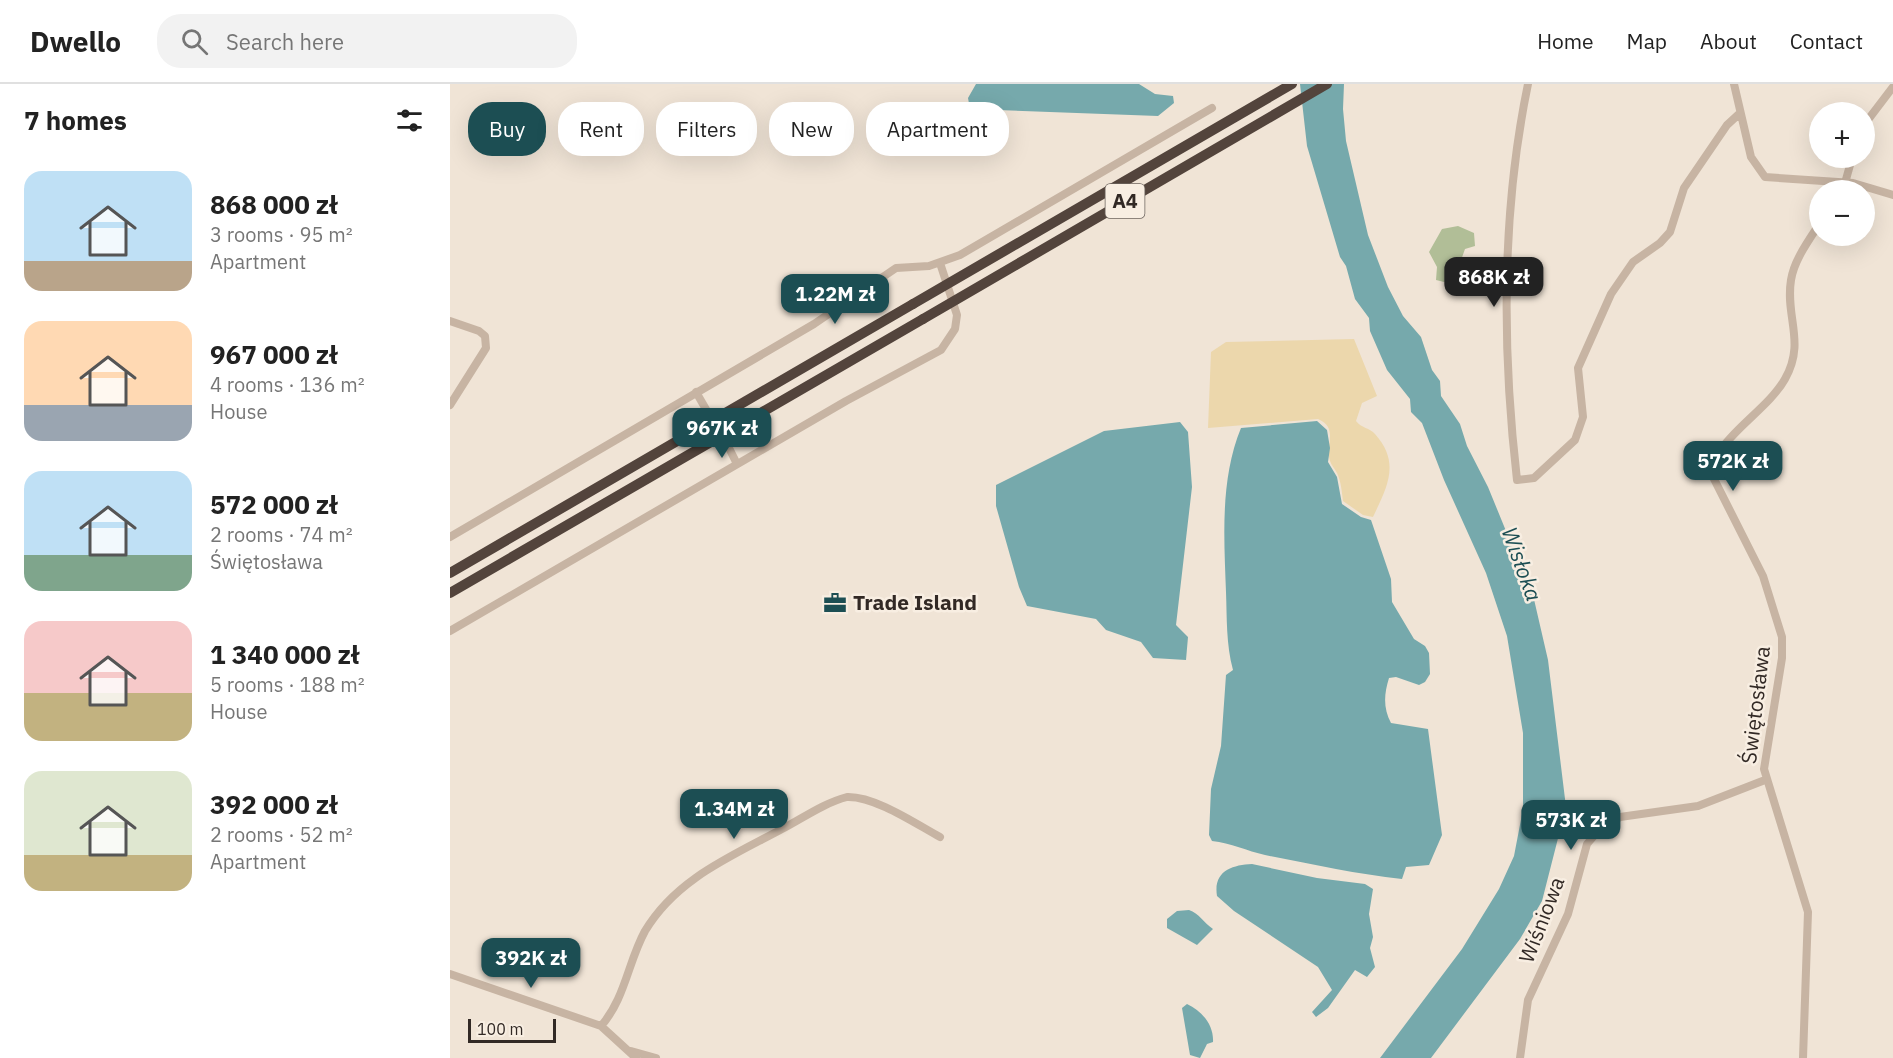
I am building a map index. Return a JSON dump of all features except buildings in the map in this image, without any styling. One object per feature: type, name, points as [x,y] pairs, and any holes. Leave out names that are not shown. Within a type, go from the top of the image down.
[{"type":"highway","name":"A4","points":[[450,573],[1292,84]]},
{"type":"highway","name":"A4","points":[[450,593],[1327,84]]},
{"type":"street","points":[[1528,84],[1515,163],[1506,339],[1518,480],[1534,478],[1565,452],[1580,433],[1583,417],[1578,368],[1611,294],[1633,262],[1660,243],[1670,232],[1684,188],[1727,125],[1739,114]]},
{"type":"street","points":[[1734,84],[1750,157],[1765,177],[1809,180]]},
{"type":"street","points":[[1875,111],[1893,87]]},
{"type":"street","points":[[450,537],[814,324],[896,268],[940,263],[960,255],[1212,108]]},
{"type":"street","points":[[1875,190],[1893,195]]},
{"type":"street","name":"Świętosława","points":[[1803,1058],[1808,912],[1765,780],[1764,758],[1780,674],[1782,636],[1778,615],[1763,576],[1716,488],[1712,476],[1712,464],[1720,449],[1770,401],[1790,370],[1796,340],[1791,279],[1809,244]]},
{"type":"street","points":[[450,630],[737,464],[941,350],[955,330],[957,315],[940,263]]},
{"type":"street","points":[[450,321],[479,331],[484,336],[486,348],[450,405]]},
{"type":"street","points":[[696,392],[707,411]]},
{"type":"street","points":[[727,444],[737,464]]},
{"type":"street","name":"Wiśniowa","points":[[1520,1058],[1528,1000],[1558,939],[1575,893],[1584,855],[1593,836],[1609,822],[1620,817],[1698,806],[1765,780]]},
{"type":"street","points":[[601,1026],[614,1010],[640,941],[655,916],[684,885],[713,865],[847,797],[858,798],[888,810],[940,837]]},
{"type":"street","points":[[450,974],[601,1026],[630,1050],[636,1058]]},
{"type":"street","points":[[630,1050],[656,1058]]},
{"type":"green space","points":[[1458,226],[1474,233],[1475,246],[1465,249],[1460,263],[1465,275],[1444,282],[1436,280],[1437,267],[1429,252],[1442,229]]},
{"type":"sand","points":[[1354,339],[1377,396],[1362,403],[1356,421],[1375,434],[1388,455],[1387,485],[1373,517],[1363,515],[1343,501],[1338,476],[1330,461],[1330,432],[1328,427],[1318,419],[1208,428],[1211,352],[1226,342]]},
{"type":"water","points":[[976,84],[1139,84],[1155,94],[1173,96],[1174,103],[1158,116],[1009,110],[1009,102],[969,102],[968,98]]},
{"type":"water","name":"Wisłoka","points":[[1300,84],[1344,84],[1343,109],[1346,141],[1368,235],[1388,287],[1403,316],[1421,337],[1432,370],[1440,381],[1441,396],[1460,424],[1467,446],[1488,487],[1506,531],[1527,569],[1548,660],[1566,807],[1542,901],[1520,939],[1431,1058],[1380,1058],[1462,949],[1499,889],[1514,856],[1523,809],[1523,733],[1507,636],[1486,573],[1444,480],[1422,423],[1411,412],[1410,399],[1387,370],[1370,331],[1369,318],[1355,299],[1346,266],[1340,257],[1307,146]]},
{"type":"water","points":[[1317,421],[1327,430],[1330,448],[1328,462],[1337,477],[1342,504],[1361,517],[1371,520],[1391,579],[1392,602],[1414,639],[1425,646],[1429,653],[1430,674],[1425,682],[1419,685],[1396,677],[1389,678],[1385,695],[1391,723],[1428,729],[1442,835],[1429,865],[1406,867],[1402,879],[1351,872],[1265,855],[1212,841],[1209,835],[1211,789],[1221,746],[1226,675],[1233,670],[1227,631],[1224,529],[1226,488],[1234,447],[1241,428]]},
{"type":"water","points":[[1180,422],[1188,432],[1192,487],[1176,625],[1188,637],[1186,660],[1153,658],[1141,642],[1106,630],[1096,619],[1027,606],[1019,587],[996,506],[996,485],[1104,431]]},
{"type":"water","points":[[1252,864],[1317,878],[1365,884],[1373,889],[1369,914],[1373,937],[1370,948],[1375,967],[1367,977],[1355,970],[1328,1008],[1316,1017],[1312,1012],[1332,990],[1318,967],[1234,911],[1217,896],[1218,881],[1221,875],[1231,868]]},
{"type":"water","points":[[1189,910],[1196,913],[1213,929],[1197,945],[1167,928],[1167,919],[1177,911]]},
{"type":"water","points":[[1187,1004],[1198,1010],[1209,1024],[1213,1036],[1213,1042],[1207,1044],[1200,1058],[1190,1055],[1182,1008]]},
{"type":"tunnel","points":[[707,411],[723,438]]},
{"type":"place","name":"Trade Island","points":[[835,603]]}]
